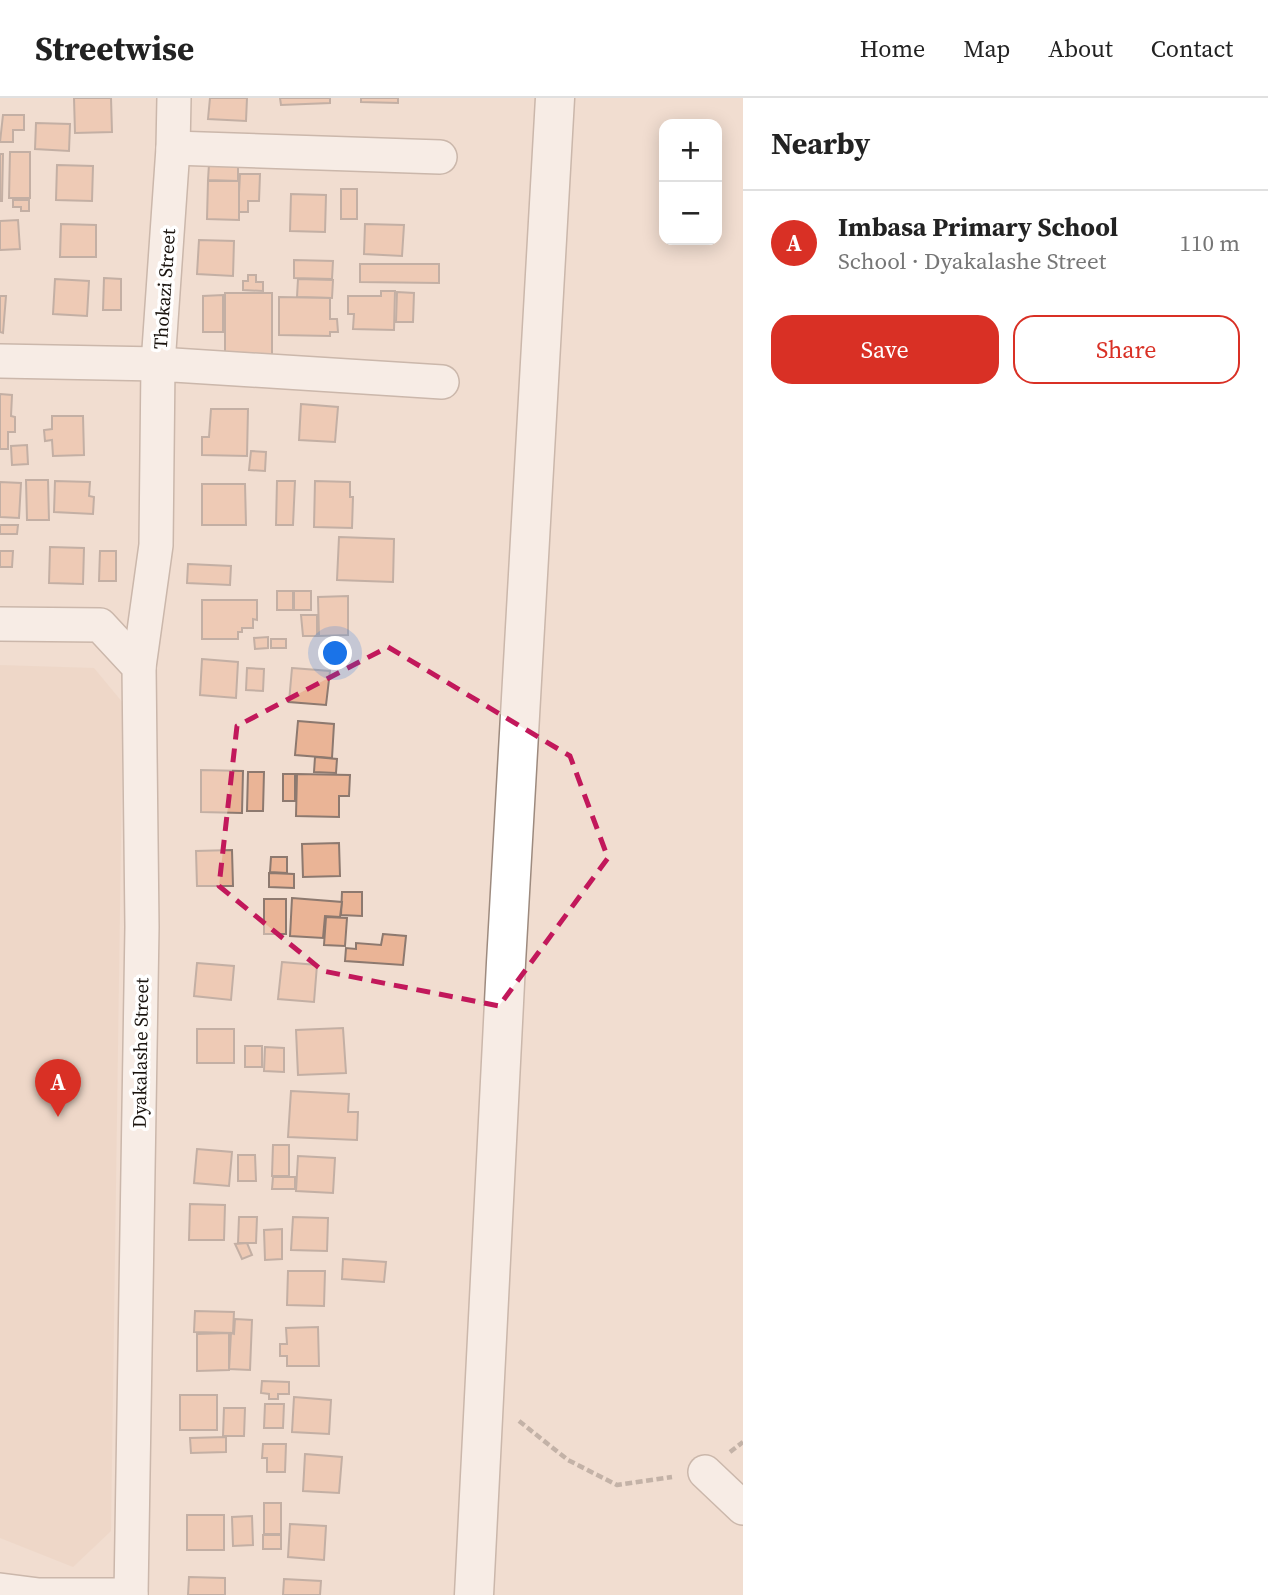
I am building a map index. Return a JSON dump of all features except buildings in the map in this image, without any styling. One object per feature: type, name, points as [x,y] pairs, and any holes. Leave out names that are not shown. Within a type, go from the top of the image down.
[{"type":"main road","points":[[474,1595],[555,98]]},
{"type":"street","name":"Thokazi Street","points":[[0,361],[158,364],[174,98]]},
{"type":"street","points":[[173,148],[440,157]]},
{"type":"street","points":[[158,364],[442,382]]},
{"type":"street","name":"Dyakalashe Street","points":[[131,1595],[142,927],[139,667],[156,545],[158,364]]},
{"type":"street","points":[[0,624],[100,625],[139,667]]},
{"type":"street","points":[[705,1472],[743,1508]]},
{"type":"street","points":[[0,1590],[38,1595],[131,1595]]},
{"type":"path","points":[[516,1419],[569,1460],[617,1485],[705,1472],[743,1442]]},
{"type":"highlighted area","points":[[388,647],[570,756],[608,858],[499,1006],[323,971],[219,886],[237,726]]},
{"type":"shaded area","points":[[0,665],[94,668],[123,703],[111,1531],[73,1567],[0,1538]]},
{"type":"place","name":"Imbasa Primary School","points":[[58,1117]]}]
